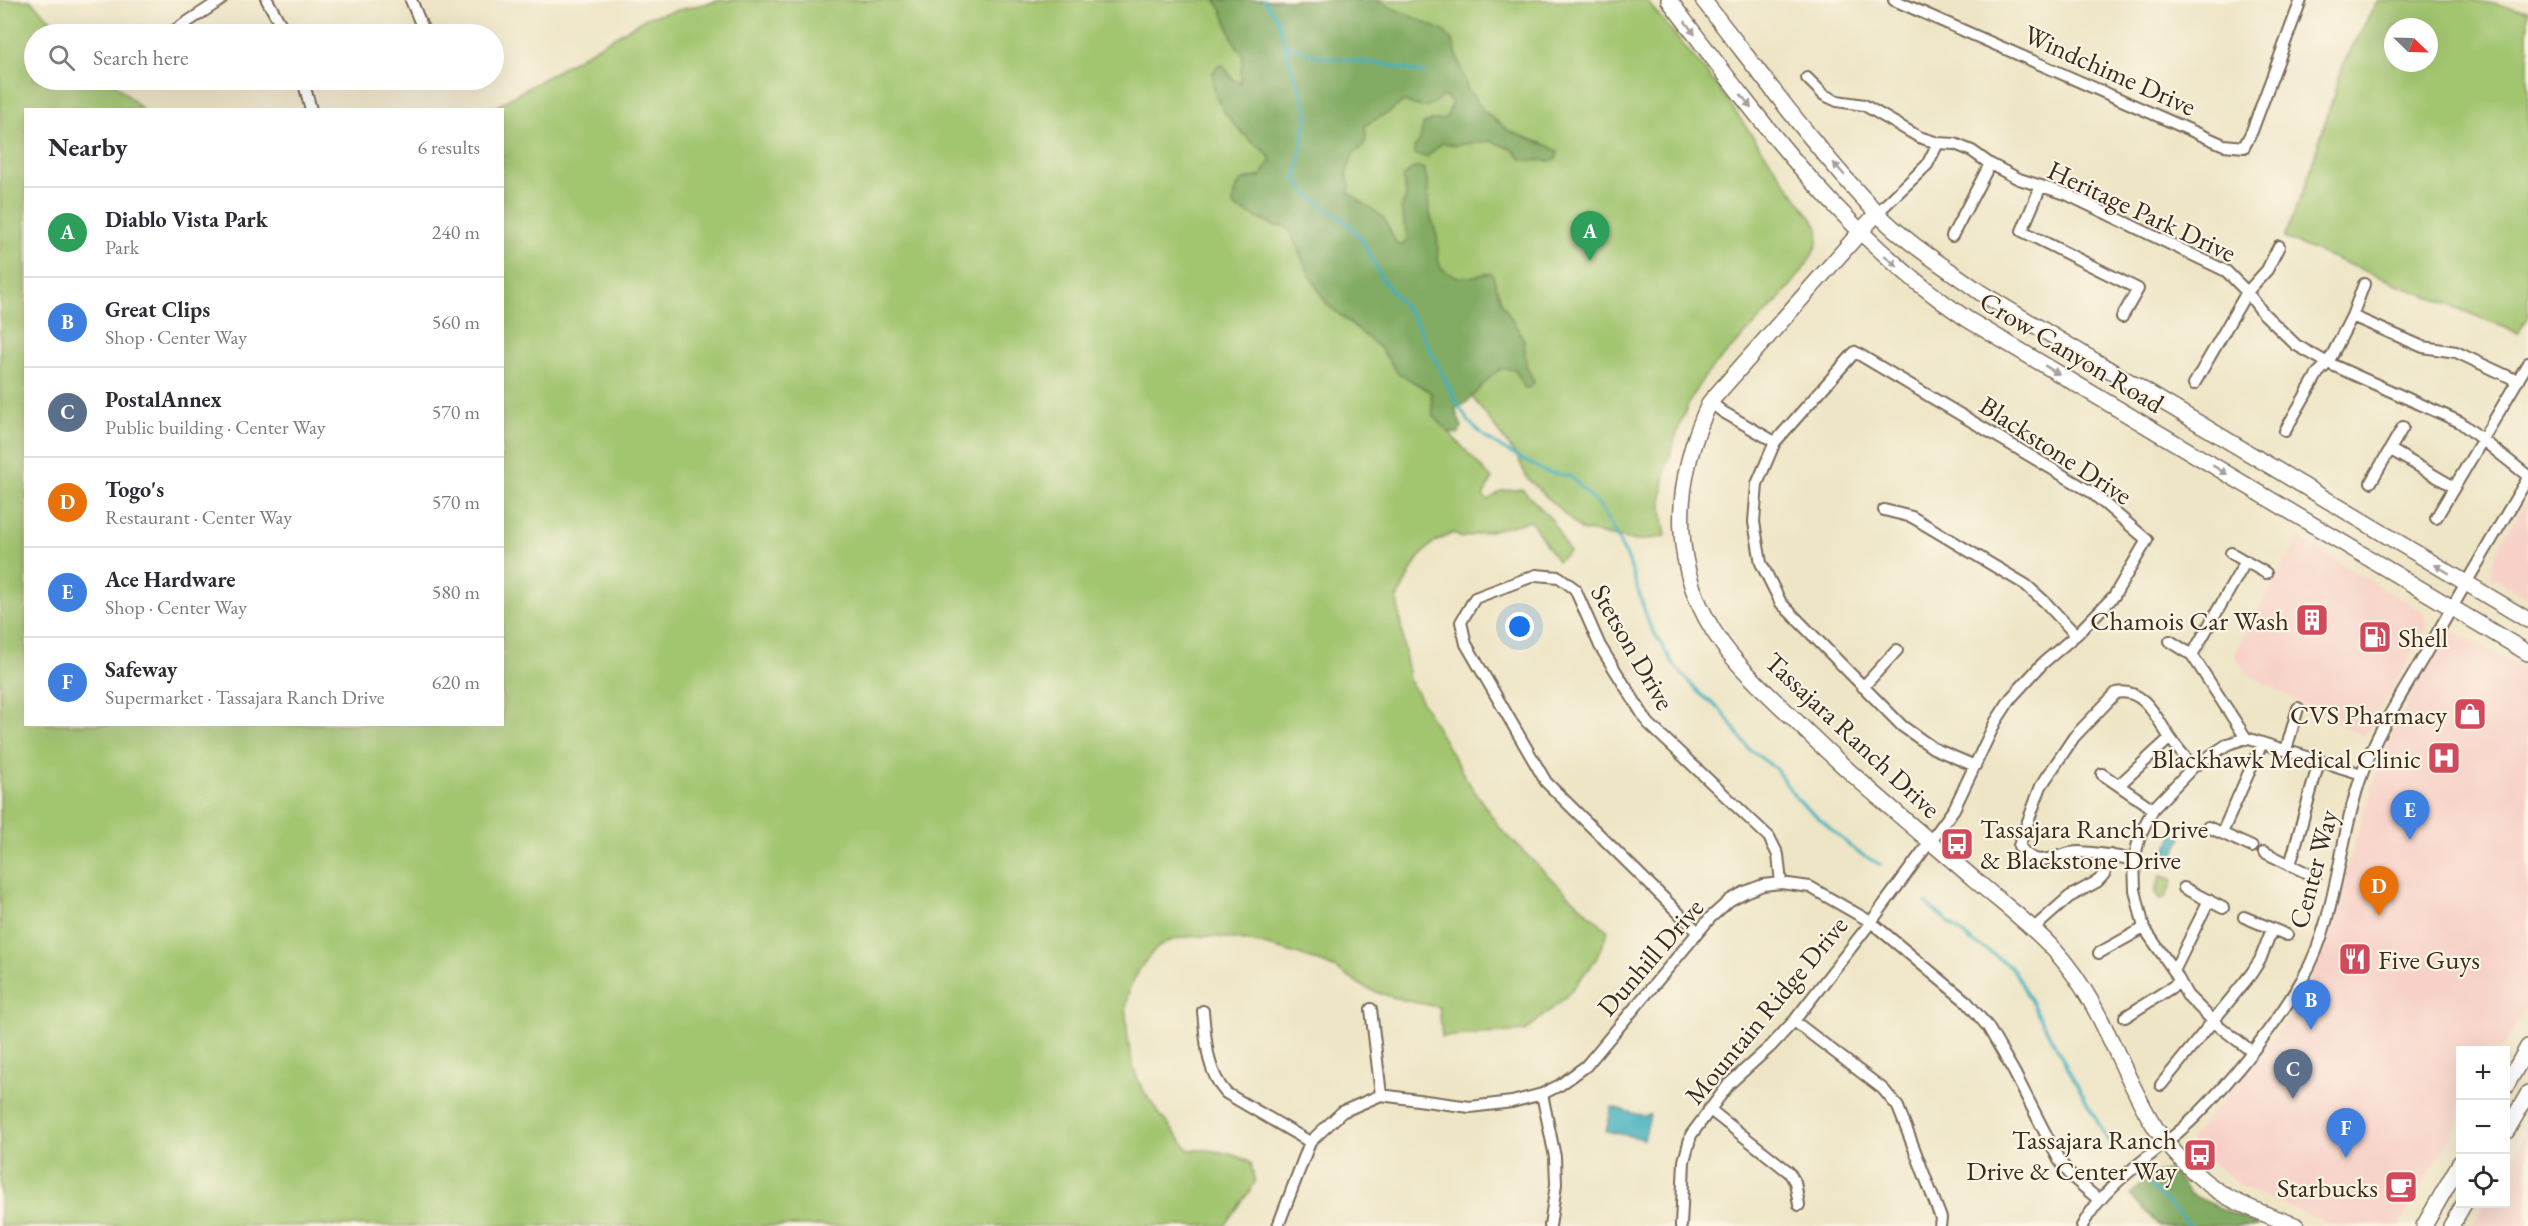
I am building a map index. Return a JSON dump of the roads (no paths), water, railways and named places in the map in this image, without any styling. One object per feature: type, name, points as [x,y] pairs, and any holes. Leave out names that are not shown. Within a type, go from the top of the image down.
[{"type":"main road","name":"Crow Canyon Road","points":[[1669,0],[1776,140],[1859,232],[1928,292],[1967,319],[2528,654]]},
{"type":"main road","name":"Crow Canyon Road","points":[[1703,0],[1815,142],[1877,213],[1981,293],[2528,620]]},
{"type":"main road","name":"Tassajara Ranch Drive","points":[[1877,213],[1710,402],[1687,459],[1681,533],[1690,580],[1704,615],[1723,645],[1751,678],[1873,794],[2034,928],[2065,962],[2090,1000],[2150,1119],[2167,1142],[2197,1174],[2226,1196],[2297,1226]]},
{"type":"main road","points":[[2510,1078],[2528,1047]]},
{"type":"main road","points":[[2510,1124],[2528,1094]]},
{"type":"main road","points":[[2424,1226],[2456,1170]]},
{"type":"main road","points":[[2451,1226],[2461,1208]]},
{"type":"street","points":[[182,24],[221,0]]},
{"type":"street","points":[[267,0],[280,24]]},
{"type":"street","points":[[411,0],[422,24]]},
{"type":"street","name":"Windchime Drive","points":[[1894,0],[2224,145],[2244,147],[2301,0]]},
{"type":"street","name":"Heritage Park Drive","points":[[1807,78],[1824,95],[1837,101],[1864,105],[1920,136],[1938,143],[1955,144],[1972,151],[1990,164],[2019,179],[2066,194],[2226,271],[2247,292],[2263,313],[2296,345],[2328,363],[2460,422],[2528,477]]},
{"type":"street","points":[[306,90],[310,108]]},
{"type":"street","points":[[1877,213],[1927,165],[1938,143]]},
{"type":"street","points":[[1952,236],[1990,164]]},
{"type":"street","points":[[2041,186],[2022,231],[2138,289],[2122,317]]},
{"type":"street","points":[[2194,384],[2247,292],[2267,270],[2279,246]]},
{"type":"street","points":[[2285,431],[2318,373],[2328,363],[2352,316],[2364,284]]},
{"type":"street","points":[[2352,316],[2423,347],[2456,352],[2518,381]]},
{"type":"street","name":"Blackstone Drive","points":[[1930,841],[1954,809],[1975,766],[1996,721],[2011,698],[2043,663],[2076,635],[2114,596],[2148,540],[2091,492],[1855,352],[1775,442],[1757,484],[1754,522],[1761,563],[1781,603],[1902,726],[1933,747],[1975,766]]},
{"type":"street","points":[[2436,518],[2528,363]]},
{"type":"street","points":[[1710,402],[1775,442]]},
{"type":"street","points":[[2371,482],[2403,427]]},
{"type":"street","points":[[2391,450],[2454,487]]},
{"type":"street","name":"Center Way","points":[[2082,1226],[2099,1200],[2195,1117],[2251,1051],[2304,976],[2327,915],[2362,774],[2380,732],[2528,477]]},
{"type":"street","points":[[1884,510],[1912,517],[2026,585],[2076,635]]},
{"type":"street","points":[[2231,553],[2266,573]]},
{"type":"street","points":[[2192,656],[2246,561]]},
{"type":"street","name":"Stetson Drive","points":[[1698,932],[1545,782],[1466,644],[1461,622],[1475,598],[1536,575],[1559,577],[1575,589],[1600,646],[1648,723],[1769,837],[1778,855],[1781,883]]},
{"type":"street","points":[[2170,641],[2192,656],[2246,738]]},
{"type":"street","points":[[1863,687],[1897,650]]},
{"type":"street","points":[[2134,860],[2111,855],[2076,852],[2055,859],[2037,860],[2025,854],[2019,846],[2041,786],[2074,737],[2116,693],[2126,691],[2138,696],[2151,708],[2170,738],[2193,767]]},
{"type":"street","points":[[2286,750],[2298,708]]},
{"type":"street","points":[[2121,784],[2170,738]]},
{"type":"street","points":[[2251,1051],[2214,1022],[2187,995],[2174,971],[2144,928],[2135,890],[2134,860],[2140,835],[2153,809],[2193,767],[2228,744],[2246,738],[2362,774]]},
{"type":"street","points":[[2222,833],[2262,743]]},
{"type":"street","points":[[2290,865],[2319,762]]},
{"type":"street","points":[[2102,774],[2121,784],[2153,809]]},
{"type":"street","points":[[2208,827],[2252,848]]},
{"type":"street","name":"Mountain Ridge Drive","points":[[1681,1226],[1684,1161],[1691,1135],[1729,1084],[1771,1046],[1794,1021],[1930,841]]},
{"type":"street","points":[[2264,852],[2315,877]]},
{"type":"street","points":[[2034,928],[2069,897],[2098,881],[2105,873],[2111,855]]},
{"type":"street","name":"Dunhill Drive","points":[[1381,1095],[1470,1107],[1512,1102],[1542,1094],[1560,1085],[1586,1066],[1710,918],[1730,900],[1763,885],[1781,883],[1810,887],[1871,922],[1967,1002],[1988,1027],[2059,1160],[2072,1177],[2099,1200]]},
{"type":"street","points":[[2184,888],[2223,908]]},
{"type":"street","points":[[2174,971],[2209,900]]},
{"type":"street","points":[[2244,917],[2287,935]]},
{"type":"street","points":[[2099,953],[2144,928]]},
{"type":"street","points":[[2161,1085],[2251,974],[2260,960],[2272,929]]},
{"type":"street","points":[[2125,1017],[2180,982]]},
{"type":"street","points":[[1278,1226],[1310,1142],[1342,1112],[1381,1095],[1371,1009]]},
{"type":"street","points":[[1203,1011],[1208,1056],[1216,1081],[1226,1093],[1310,1142]]},
{"type":"street","points":[[1794,1021],[1883,1089],[1898,1107],[1941,1218],[1940,1226]]},
{"type":"street","points":[[1542,1094],[1555,1157],[1556,1184],[1550,1226]]},
{"type":"street","points":[[1709,1109],[1789,1172],[1795,1182],[1799,1205]]},
{"type":"water","points":[[2174,833],[2182,837],[2172,859],[2164,855]]},
{"type":"water","points":[[1612,1107],[1644,1116],[1650,1115],[1644,1139],[1606,1131]]},
{"type":"waterway","points":[[1264,0],[1277,18],[1287,55],[1308,110],[1296,180],[1307,194],[1351,226],[1362,240],[1382,279],[1415,320],[1469,422],[1486,438],[1546,472],[1570,476],[1602,509],[1628,559],[1649,624],[1674,665],[1699,693],[1721,710],[1749,749],[1775,768],[1796,798],[1856,851],[1881,865]]},
{"type":"waterway","points":[[1285,44],[1317,56],[1388,65],[1425,74]]},
{"type":"waterway","points":[[1926,903],[1972,942],[1989,951],[2013,969],[2110,1144]]},
{"type":"waterway","points":[[2148,1184],[2191,1226]]},
{"type":"place","name":"Diablo Vista Park","points":[[1590,261]]},
{"type":"place","name":"Chamois Car Wash","points":[[2312,620]]},
{"type":"place","name":"Shell","points":[[2375,637]]},
{"type":"place","name":"CVS Pharmacy","points":[[2470,714]]},
{"type":"place","name":"Blackhawk Medical Clinic","points":[[2444,758]]},
{"type":"place","name":"Ace Hardware","points":[[2410,840]]},
{"type":"place","name":"Tassajara Ranch Drive & Blackstone Drive","points":[[1957,844]]},
{"type":"place","name":"Togo's","points":[[2379,916]]},
{"type":"place","name":"Five Guys","points":[[2355,959]]},
{"type":"place","name":"Great Clips","points":[[2311,1030]]},
{"type":"place","name":"PostalAnnex","points":[[2293,1099]]},
{"type":"place","name":"Tassajara Ranch Drive & Center Way","points":[[2200,1155]]},
{"type":"place","name":"Safeway","points":[[2346,1158]]},
{"type":"place","name":"Starbucks","points":[[2401,1187]]}]
